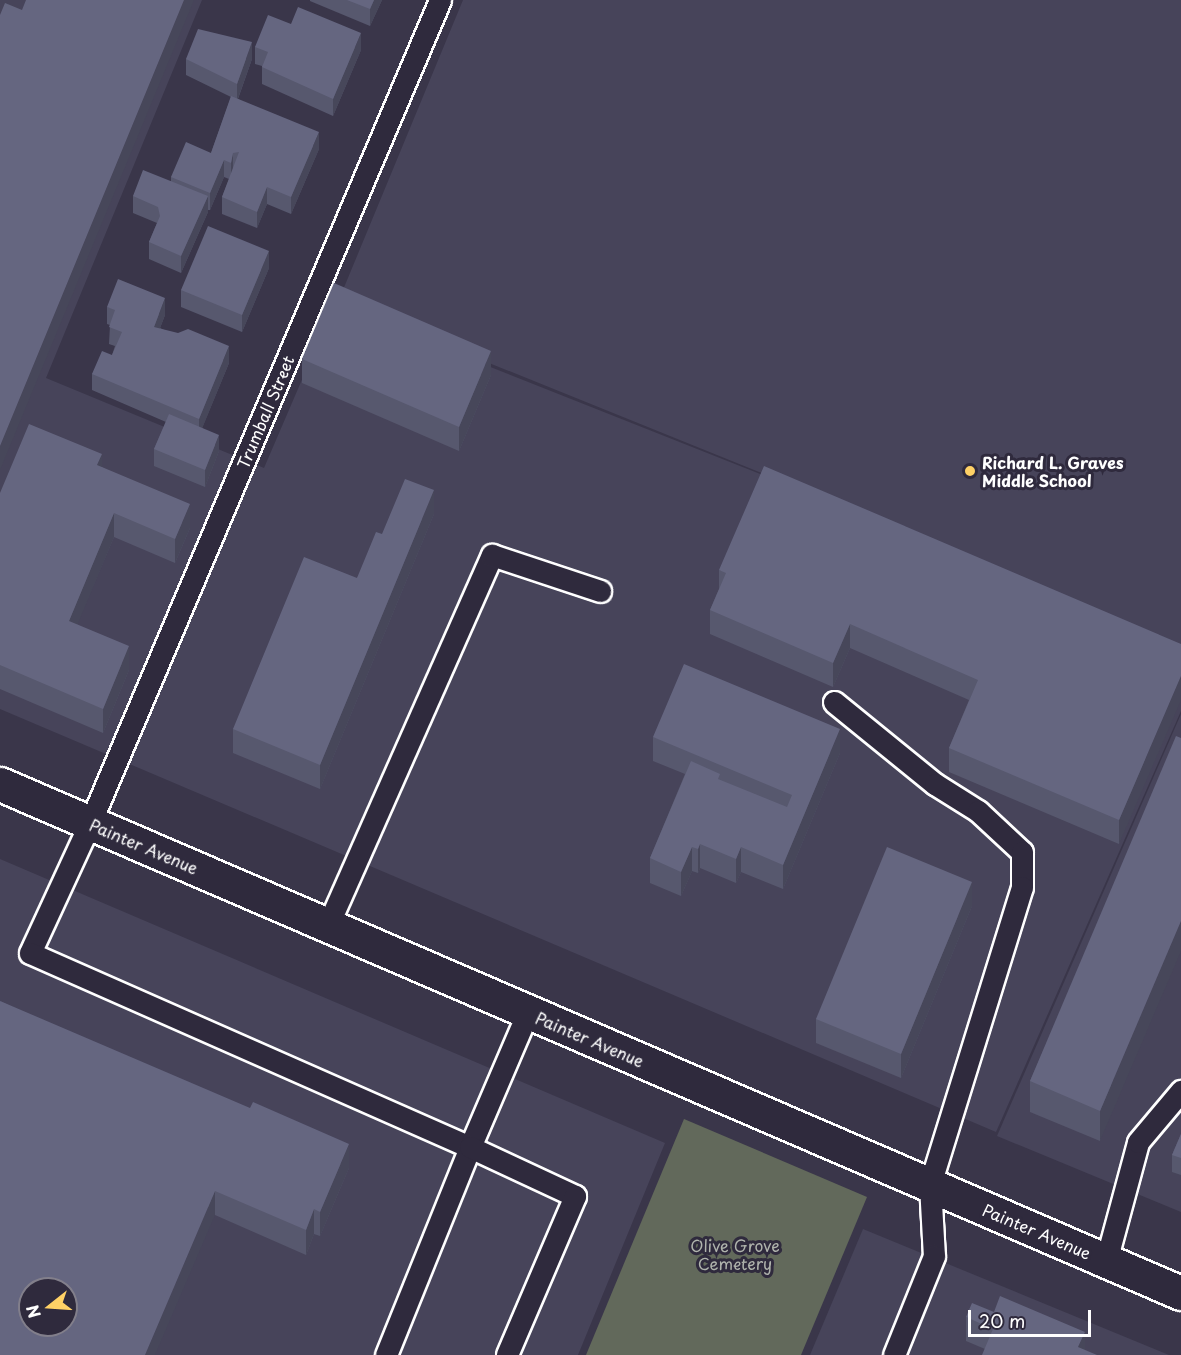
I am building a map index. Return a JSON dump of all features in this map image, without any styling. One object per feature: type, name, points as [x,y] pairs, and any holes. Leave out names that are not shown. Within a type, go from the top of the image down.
[{"type":"street","name":"Painter Avenue","points":[[0,784],[1181,1293]]},
{"type":"lane","name":"Trumball Street","points":[[440,0],[90,823],[30,953],[470,1147]]},
{"type":"lane","points":[[328,925],[492,555],[600,591]]},
{"type":"lane","points":[[834,702],[935,784],[978,811],[1022,852],[1022,887],[930,1185],[934,1256],[894,1355]]},
{"type":"lane","points":[[386,1355],[470,1147],[528,1012]]},
{"type":"lane","points":[[1106,1261],[1138,1142],[1181,1091]]},
{"type":"lane","points":[[470,1147],[575,1196],[507,1355]]},
{"type":"shaded area","points":[[0,0],[202,0],[46,378],[264,468],[334,305],[1002,570],[338,302],[463,0],[1181,0],[1181,711],[996,1132],[0,709]]},
{"type":"shaded area","points":[[1181,714],[1181,1212],[997,1136]]},
{"type":"shaded area","points":[[0,859],[665,1143],[578,1355],[0,1355]]},
{"type":"shaded area","points":[[863,1229],[1169,1355],[810,1355]]},
{"type":"green space","name":"Olive Grove Cemetery","points":[[684,1119],[867,1197],[801,1355],[586,1355]]},
{"type":"building","points":[[26,0],[184,0],[0,446],[0,15],[5,3],[22,10]]},
{"type":"building","points":[[347,0],[374,0],[370,9]]},
{"type":"building","points":[[298,7],[361,33],[333,99],[262,67],[268,52],[255,47],[268,15],[291,24]]},
{"type":"building","points":[[198,29],[252,42],[237,84],[186,59]]},
{"type":"building","points":[[231,96],[319,132],[291,197],[267,187],[257,212],[222,197],[239,152],[233,153],[231,163],[224,160],[210,193],[171,177],[186,142],[211,153]]},
{"type":"building","points":[[143,170],[208,196],[181,256],[149,242],[160,216],[158,207],[133,196]]},
{"type":"building","points":[[208,226],[269,251],[242,315],[181,290]]},
{"type":"building","points":[[118,279],[165,298],[154,327],[178,333],[188,329],[229,346],[199,419],[92,374],[102,351],[112,355],[122,332],[109,327],[115,310],[107,307]]},
{"type":"building","points":[[334,283],[491,351],[459,427],[302,359]]},
{"type":"building","points":[[169,414],[219,435],[205,470],[154,449]]},
{"type":"building","points":[[29,424],[102,454],[97,465],[190,504],[175,539],[114,513],[69,621],[129,646],[103,709],[0,665],[0,493]]},
{"type":"building","points":[[764,466],[1181,644],[1181,676],[1119,820],[949,748],[978,680],[850,624],[833,663],[710,610],[726,573],[719,570]]},
{"type":"building","points":[[405,479],[434,490],[320,765],[233,729],[304,557],[357,578],[376,532],[382,534]]},
{"type":"building","points":[[684,664],[840,729],[783,865],[741,847],[736,859],[700,844],[698,849],[692,847],[681,872],[650,858],[691,761],[720,774],[718,779],[787,807],[792,795],[653,737]]},
{"type":"building","points":[[1176,736],[1181,738],[1181,921],[1100,1111],[1030,1081]]},
{"type":"building","points":[[887,847],[972,882],[901,1054],[816,1019]]},
{"type":"building","points":[[0,1001],[250,1108],[253,1102],[349,1144],[320,1212],[314,1209],[306,1230],[215,1191],[145,1355],[0,1355]]},
{"type":"building","points":[[1181,1134],[1181,1158],[1172,1155]]},
{"type":"building","points":[[1000,1296],[1085,1332],[1078,1347],[1097,1355],[982,1355],[993,1329],[966,1317],[972,1303],[994,1312]]},
{"type":"place","name":"Richard L. Graves Middle School","points":[[970,471]]}]
